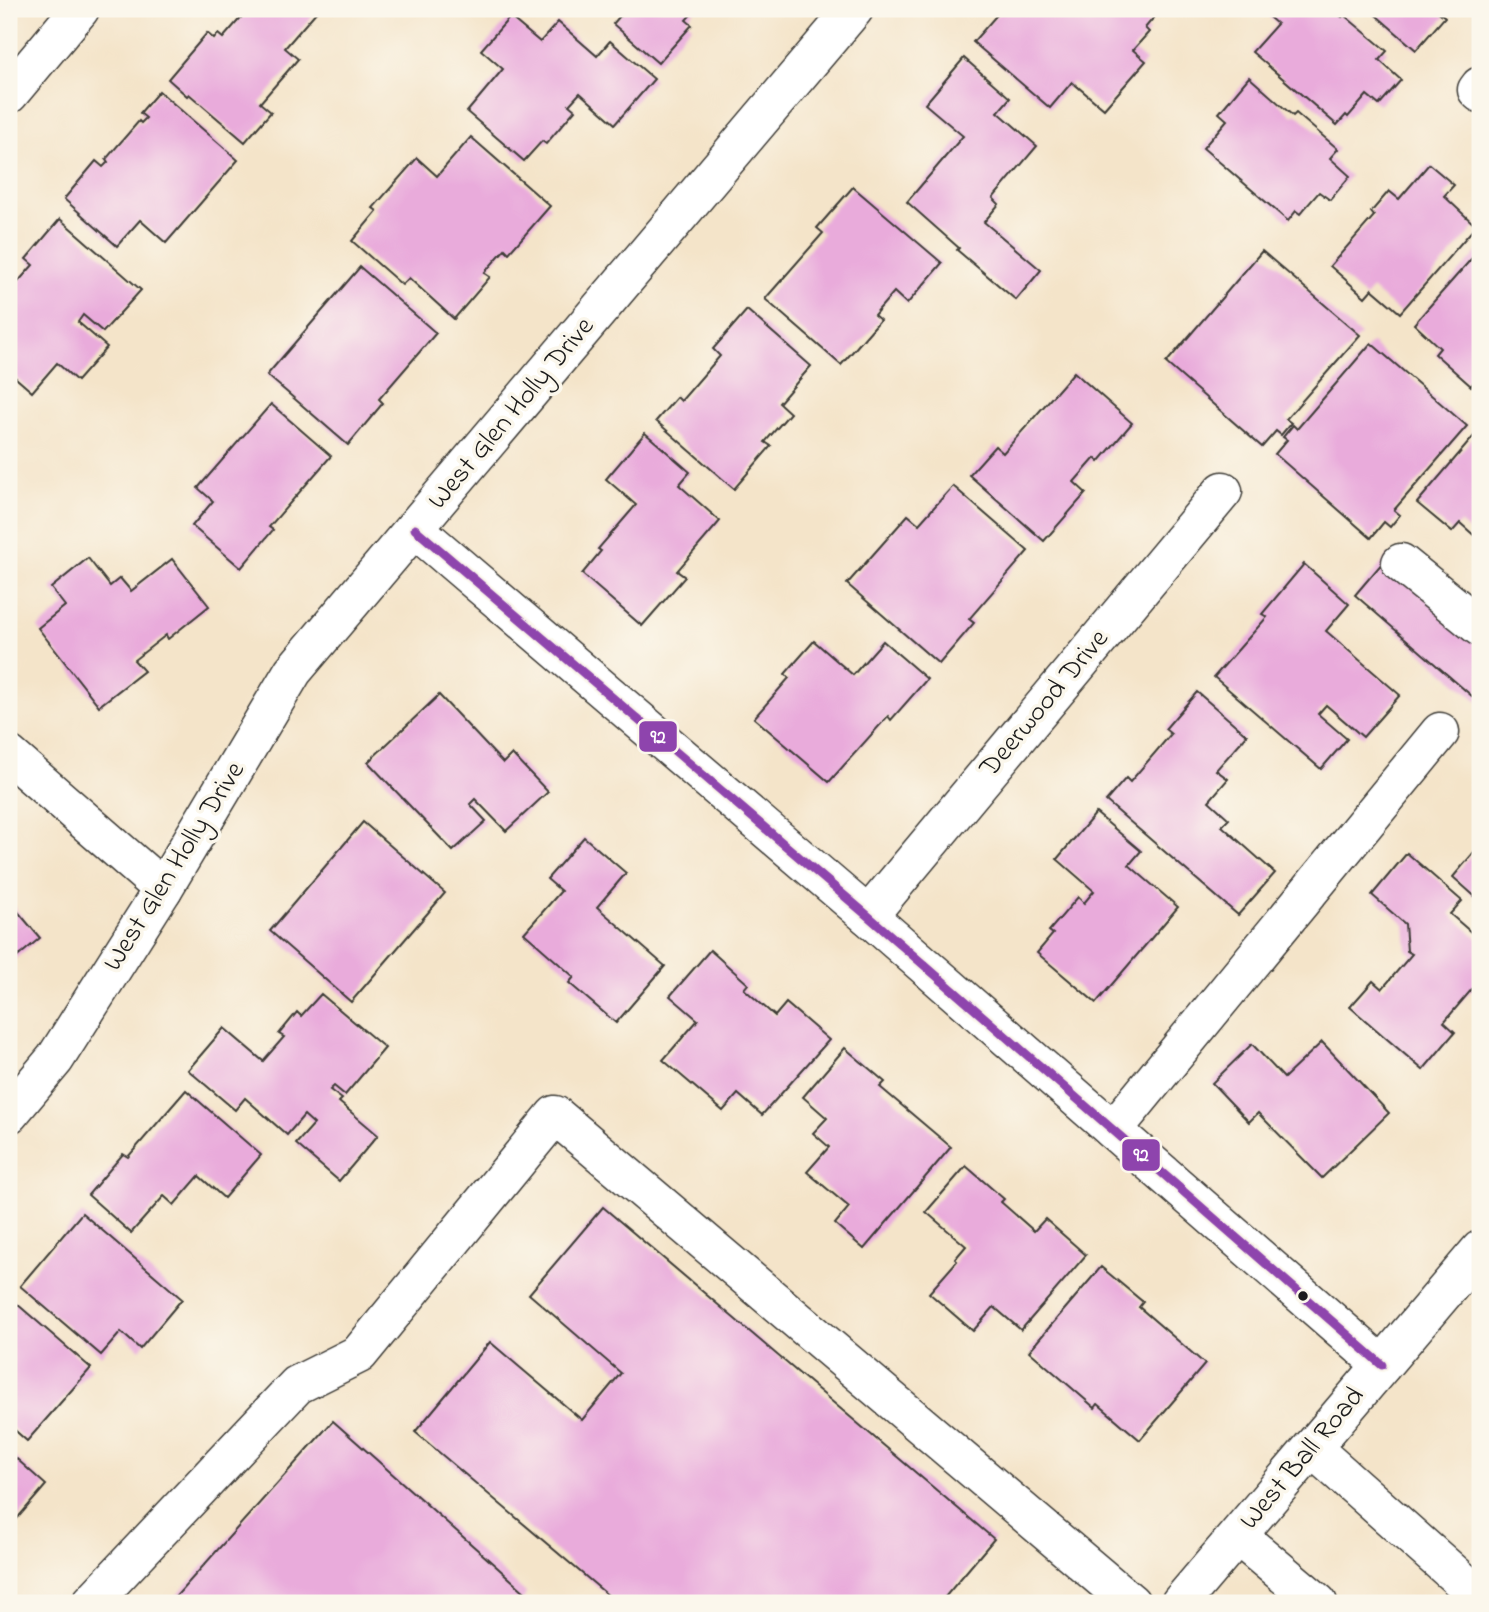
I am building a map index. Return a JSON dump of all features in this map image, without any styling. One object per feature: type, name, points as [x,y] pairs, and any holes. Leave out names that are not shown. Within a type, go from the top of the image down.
[{"type":"street","name":"West Glen Holly Drive","points":[[9,1114],[55,1059],[163,888],[293,671],[854,9]]},
{"type":"street","points":[[9,94],[76,10]]},
{"type":"street","points":[[1480,86],[1477,90],[1480,93]]},
{"type":"street","name":"Deerwood Drive","points":[[868,916],[1223,491]]},
{"type":"street","points":[[415,529],[868,916],[1382,1365]]},
{"type":"street","points":[[1401,563],[1480,627]]},
{"type":"street","points":[[1113,1130],[1440,732]]},
{"type":"street","points":[[9,755],[163,888]]},
{"type":"street","points":[[91,1603],[297,1385],[359,1354],[555,1115],[1131,1603]]},
{"type":"street","name":"West Ball Road","points":[[1180,1603],[1480,1250]]},
{"type":"street","points":[[1312,1448],[1480,1597]]},
{"type":"street","points":[[1238,1536],[1318,1603]]},
{"type":"building","points":[[238,9],[317,11],[285,48],[298,59],[260,103],[271,112],[245,142],[168,79],[207,33],[214,39],[218,34],[223,38],[244,14]]},
{"type":"building","points":[[626,9],[696,9],[686,20],[692,25],[658,63],[613,24]]},
{"type":"building","points":[[1002,9],[1161,9],[1145,28],[1149,32],[1133,50],[1146,61],[1104,109],[1072,82],[1050,108],[973,42]]},
{"type":"building","points":[[1275,9],[1332,9],[1342,17],[1344,15],[1387,51],[1379,60],[1401,80],[1379,105],[1367,95],[1348,117],[1346,115],[1337,125],[1252,52],[1277,24],[1269,17]]},
{"type":"building","points":[[1369,9],[1435,9],[1445,17],[1416,50]]},
{"type":"building","points":[[510,17],[540,42],[558,22],[597,56],[610,41],[654,79],[615,124],[580,93],[569,105],[575,110],[546,144],[542,141],[524,161],[467,112],[503,69],[481,50]]},
{"type":"building","points":[[964,58],[1010,98],[998,112],[1037,146],[993,198],[999,204],[984,222],[1041,270],[1016,300],[957,250],[959,248],[907,202],[963,136],[925,104]]},
{"type":"building","points":[[1249,77],[1293,116],[1296,113],[1338,149],[1330,158],[1350,176],[1330,200],[1319,192],[1300,214],[1296,211],[1288,221],[1203,148],[1227,120],[1219,113]]},
{"type":"building","points":[[159,91],[238,160],[166,243],[140,220],[117,246],[64,199],[96,161],[103,167],[108,162],[106,159],[139,121],[141,123],[146,118],[140,113]]},
{"type":"building","points":[[471,137],[550,206],[509,253],[505,249],[484,273],[490,277],[454,319],[409,278],[402,285],[352,241],[377,211],[373,208],[417,158],[437,176]]},
{"type":"building","points":[[1429,164],[1454,185],[1444,196],[1476,226],[1400,313],[1372,289],[1365,297],[1330,266],[1374,216],[1371,212],[1389,191],[1399,199]]},
{"type":"building","points":[[853,187],[942,263],[907,304],[894,292],[874,315],[880,320],[841,365],[765,299],[823,233],[817,228]]},
{"type":"building","points":[[60,219],[141,290],[103,332],[83,315],[78,322],[107,347],[77,381],[57,363],[32,392],[9,372],[9,292],[33,265],[26,259]]},
{"type":"building","points":[[1480,249],[1480,375],[1471,386],[1435,354],[1440,348],[1414,324]]},
{"type":"building","points":[[1262,251],[1360,335],[1286,419],[1291,423],[1281,435],[1276,431],[1262,447],[1166,363]]},
{"type":"building","points":[[360,267],[436,333],[379,399],[383,403],[348,445],[267,375]]},
{"type":"building","points":[[747,310],[811,366],[779,403],[790,413],[765,442],[771,446],[734,489],[656,421],[677,397],[681,401],[720,356],[713,349]]},
{"type":"building","points":[[1371,343],[1467,426],[1394,510],[1400,515],[1390,527],[1384,522],[1371,538],[1275,454],[1287,440],[1283,437],[1293,425],[1297,429]]},
{"type":"building","points":[[1074,372],[1132,423],[1099,462],[1095,458],[1074,482],[1086,493],[1044,541],[969,475],[995,446],[1003,453]]},
{"type":"building","points":[[271,404],[331,456],[269,527],[273,530],[241,568],[192,526],[213,501],[198,488]]},
{"type":"building","points":[[1480,429],[1480,534],[1477,538],[1460,523],[1452,532],[1417,503]]},
{"type":"building","points":[[645,433],[690,472],[679,485],[720,521],[677,571],[685,577],[642,626],[582,574],[601,551],[598,549],[636,505],[606,479]]},
{"type":"building","points":[[953,486],[1028,551],[969,619],[974,623],[939,664],[847,584],[908,515],[919,524]]},
{"type":"building","points":[[1389,555],[1480,633],[1480,703],[1355,595]]},
{"type":"building","points":[[88,558],[110,586],[120,578],[131,591],[172,559],[209,606],[168,639],[166,635],[134,660],[144,671],[99,706],[38,628],[65,606],[51,588]]},
{"type":"building","points":[[1304,564],[1349,604],[1326,631],[1400,695],[1363,737],[1326,705],[1318,714],[1347,739],[1321,769],[1214,677],[1267,617],[1262,614]]},
{"type":"building","points":[[814,641],[853,675],[883,641],[927,679],[891,720],[888,716],[829,782],[754,718],[789,678],[785,674]]},
{"type":"building","points":[[1197,692],[1247,735],[1216,770],[1228,779],[1209,801],[1229,819],[1222,826],[1275,873],[1238,915],[1106,801],[1126,778],[1130,782],[1171,734],[1165,729]]},
{"type":"building","points":[[439,695],[503,763],[512,754],[548,792],[506,831],[475,799],[470,804],[486,821],[453,851],[368,762]]},
{"type":"building","points":[[1096,813],[1141,851],[1129,865],[1178,907],[1096,1003],[1037,953],[1053,934],[1049,931],[1078,897],[1084,903],[1094,891],[1057,859]]},
{"type":"building","points":[[363,822],[445,893],[351,1002],[270,931]]},
{"type":"building","points":[[584,837],[626,873],[597,907],[665,966],[616,1023],[569,983],[574,977],[524,933],[561,891],[547,879]]},
{"type":"building","points":[[1480,845],[1480,901],[1453,877]]},
{"type":"building","points":[[1407,853],[1462,901],[1450,914],[1480,940],[1480,992],[1479,994],[1472,989],[1444,1022],[1455,1032],[1423,1070],[1350,1007],[1373,981],[1382,989],[1412,954],[1407,951],[1405,924],[1372,895]]},
{"type":"building","points":[[9,901],[40,938],[9,964]]},
{"type":"building","points":[[710,950],[748,984],[744,989],[775,1016],[786,1003],[829,1040],[762,1115],[738,1094],[723,1111],[663,1060],[698,1020],[670,996]]},
{"type":"building","points":[[321,994],[385,1048],[345,1095],[334,1086],[330,1090],[342,1099],[339,1102],[378,1135],[339,1181],[296,1144],[314,1124],[304,1115],[287,1135],[245,1098],[235,1110],[188,1070],[224,1028],[263,1061],[284,1037],[279,1034],[297,1012],[301,1016]]},
{"type":"building","points":[[1322,1042],[1389,1113],[1322,1178],[1258,1113],[1249,1122],[1212,1083],[1252,1044],[1284,1078]]},
{"type":"building","points":[[845,1048],[885,1082],[880,1087],[951,1147],[864,1249],[835,1224],[849,1207],[807,1172],[829,1147],[813,1133],[827,1118],[803,1097]]},
{"type":"building","points":[[186,1090],[261,1155],[224,1198],[199,1176],[174,1205],[164,1196],[131,1233],[88,1195],[123,1154],[128,1157]]},
{"type":"building","points":[[966,1166],[1004,1199],[1001,1202],[1034,1231],[1045,1219],[1086,1255],[1021,1330],[994,1307],[973,1331],[929,1293],[957,1261],[955,1259],[966,1246],[926,1212]]},
{"type":"building","points":[[603,1207],[994,1539],[940,1603],[617,1603],[415,1432],[490,1342],[582,1420],[621,1373],[529,1294]]},
{"type":"building","points":[[82,1213],[182,1299],[140,1349],[121,1332],[101,1355],[20,1286]]},
{"type":"building","points":[[1101,1267],[1143,1302],[1139,1307],[1205,1364],[1140,1440],[1098,1404],[1095,1408],[1029,1351]]},
{"type":"building","points":[[9,1297],[91,1368],[27,1441],[9,1425]]},
{"type":"building","points":[[333,1421],[526,1593],[522,1603],[170,1603]]},
{"type":"building","points":[[9,1452],[46,1485],[9,1528]]},
{"type":"transit line","name":"92","points":[[415,529],[868,916],[1382,1365]]}]
